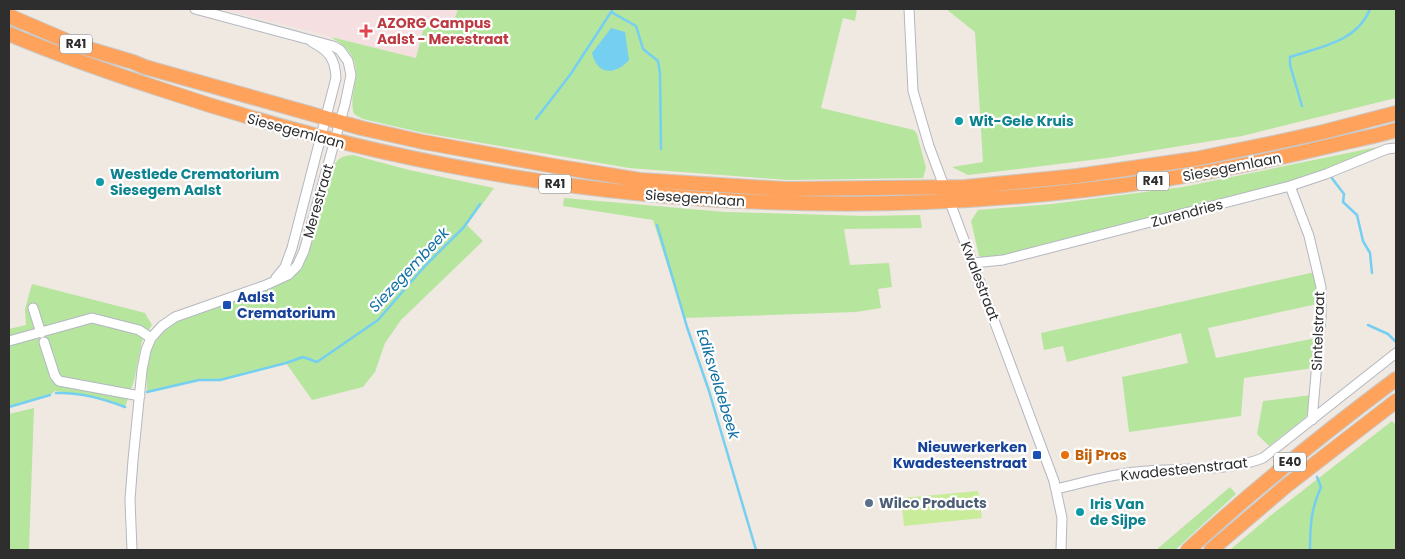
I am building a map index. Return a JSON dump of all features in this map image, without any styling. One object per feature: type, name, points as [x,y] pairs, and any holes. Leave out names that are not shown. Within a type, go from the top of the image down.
[{"type":"highway","name":"Siesegemlaan","points":[[9,16],[79,46],[132,62],[145,68],[340,122],[422,142],[640,180],[786,189],[945,188],[1010,183],[1077,176],[1195,159],[1323,132],[1396,113]]},
{"type":"highway","name":"Siesegemlaan","points":[[9,34],[176,95],[246,118],[334,142],[417,160],[550,184],[635,194],[779,204],[951,202],[1101,189],[1199,174],[1297,154],[1396,130]]},
{"type":"highway","name":"E40","points":[[1188,550],[1284,466],[1396,379]]},
{"type":"highway","name":"E40","points":[[1211,550],[1286,486],[1396,401]]},
{"type":"street","name":"Merestraat","points":[[151,338],[162,326],[175,317],[266,285],[288,274],[301,260],[340,122],[351,75],[348,61],[340,50],[333,46],[195,9]]},
{"type":"street","name":"Kwalestraat","points":[[909,9],[913,91],[945,188],[1056,489],[1062,518],[1061,550]]},
{"type":"street","name":"Merestraat","points":[[266,285],[278,276],[285,267],[292,248],[336,78],[336,67],[332,57],[305,38]]},
{"type":"street","name":"Zurendries","points":[[973,263],[986,263],[1031,253],[1290,186],[1326,174],[1387,149],[1396,148]]},
{"type":"street","name":"Sintelstraat","points":[[1290,186],[1309,236],[1321,287],[1321,317],[1312,420]]},
{"type":"street","points":[[33,308],[41,333]]},
{"type":"street","points":[[9,341],[92,318],[139,330],[151,338],[146,350],[140,396],[130,500],[132,550]]},
{"type":"street","points":[[44,342],[55,376],[59,380],[140,396]]},
{"type":"street","name":"Kwadesteenstraat","points":[[1056,489],[1134,472],[1251,463],[1263,458],[1396,353]]},
{"type":"shaded area","name":"AZORG Campus Aalst - Merestraat","points":[[221,9],[458,9],[452,26],[426,19],[416,58]]},
{"type":"green space","points":[[458,9],[857,9],[855,21],[843,18],[821,108],[914,130],[917,134],[926,168],[923,178],[787,180],[629,168],[424,133],[363,119],[354,114],[352,106],[356,67],[354,60],[341,44],[331,37],[416,58],[426,19],[452,26]]},
{"type":"green space","points":[[946,9],[1396,9],[1396,98],[1242,136],[1107,158],[968,175],[952,167],[983,162],[975,32]]},
{"type":"green space","points":[[1392,144],[1333,170],[1288,185],[989,260],[979,256],[971,221],[978,210],[1052,204],[1183,187]]},
{"type":"green space","points":[[353,155],[409,170],[494,188],[467,225],[483,241],[401,320],[385,343],[375,372],[363,387],[312,400],[286,363],[220,380],[199,380],[147,392],[148,360],[160,335],[168,328],[177,321],[268,289],[291,278],[300,269],[308,253],[331,171],[339,159]]},
{"type":"green space","points":[[564,198],[725,212],[865,216],[920,215],[922,228],[844,229],[850,265],[889,263],[892,287],[878,289],[881,308],[856,312],[684,318],[653,220],[563,206]]},
{"type":"green space","points":[[1315,272],[1317,304],[1208,328],[1216,358],[1316,338],[1313,368],[1244,378],[1241,416],[1129,432],[1122,377],[1188,363],[1181,333],[1067,362],[1063,346],[1044,350],[1041,333]]},
{"type":"green space","points":[[32,284],[145,313],[152,325],[142,341],[134,381],[125,407],[98,397],[55,391],[50,395],[9,407],[9,329],[26,325],[25,309]]},
{"type":"green space","points":[[1312,395],[1305,418],[1269,446],[1257,434],[1263,401]]},
{"type":"green space","points":[[34,408],[29,550],[9,550],[9,414]]},
{"type":"green space","points":[[1392,421],[1396,425],[1396,550],[1230,550],[1270,516]]},
{"type":"green space","points":[[1230,487],[1236,494],[1175,550],[1156,550]]},
{"type":"green space","points":[[978,491],[982,518],[904,526],[901,498]]},
{"type":"water","points":[[611,28],[625,32],[629,60],[624,65],[608,71],[598,66],[594,61],[592,53]]},
{"type":"waterway","name":"Siezegembeek","points":[[536,119],[570,75],[613,9]]},
{"type":"waterway","points":[[1302,106],[1290,65],[1290,57],[1336,42],[1347,36],[1364,20],[1370,9]]},
{"type":"waterway","name":"Ediksveldebeek","points":[[611,12],[636,26],[643,49],[658,61],[660,73],[661,149]]},
{"type":"waterway","points":[[1331,177],[1344,194],[1343,202],[1357,215],[1363,241],[1370,253],[1372,273]]},
{"type":"waterway","name":"Siezegembeek","points":[[147,392],[199,380],[220,380],[303,357],[317,362],[378,320],[424,267],[464,227],[480,204]]},
{"type":"waterway","name":"Ediksveldebeek","points":[[657,225],[756,550]]},
{"type":"waterway","points":[[1368,325],[1388,334],[1396,342]]},
{"type":"waterway","name":"Siezegembeek","points":[[56,393],[91,397],[125,407]]},
{"type":"waterway","name":"Siezegembeek","points":[[9,407],[50,395]]},
{"type":"waterway","points":[[1310,550],[1312,518],[1315,502],[1321,487],[1317,477]]},
{"type":"tunnel","points":[[9,24],[49,39]]},
{"type":"place","name":"AZORG Campus Aalst - Merestraat","points":[[366,31]]},
{"type":"place","name":"Wit-Gele Kruis","points":[[959,121]]},
{"type":"place","name":"Westlede Crematorium Siesegem Aalst","points":[[100,182]]},
{"type":"place","name":"Aalst Crematorium","points":[[227,305]]},
{"type":"place","name":"Nieuwerkerken Kwadesteenstraat","points":[[1037,455]]},
{"type":"place","name":"Bij Pros","points":[[1065,455]]},
{"type":"place","name":"Wilco Products","points":[[869,503]]},
{"type":"place","name":"Iris Van de Sijpe","points":[[1080,512]]}]
